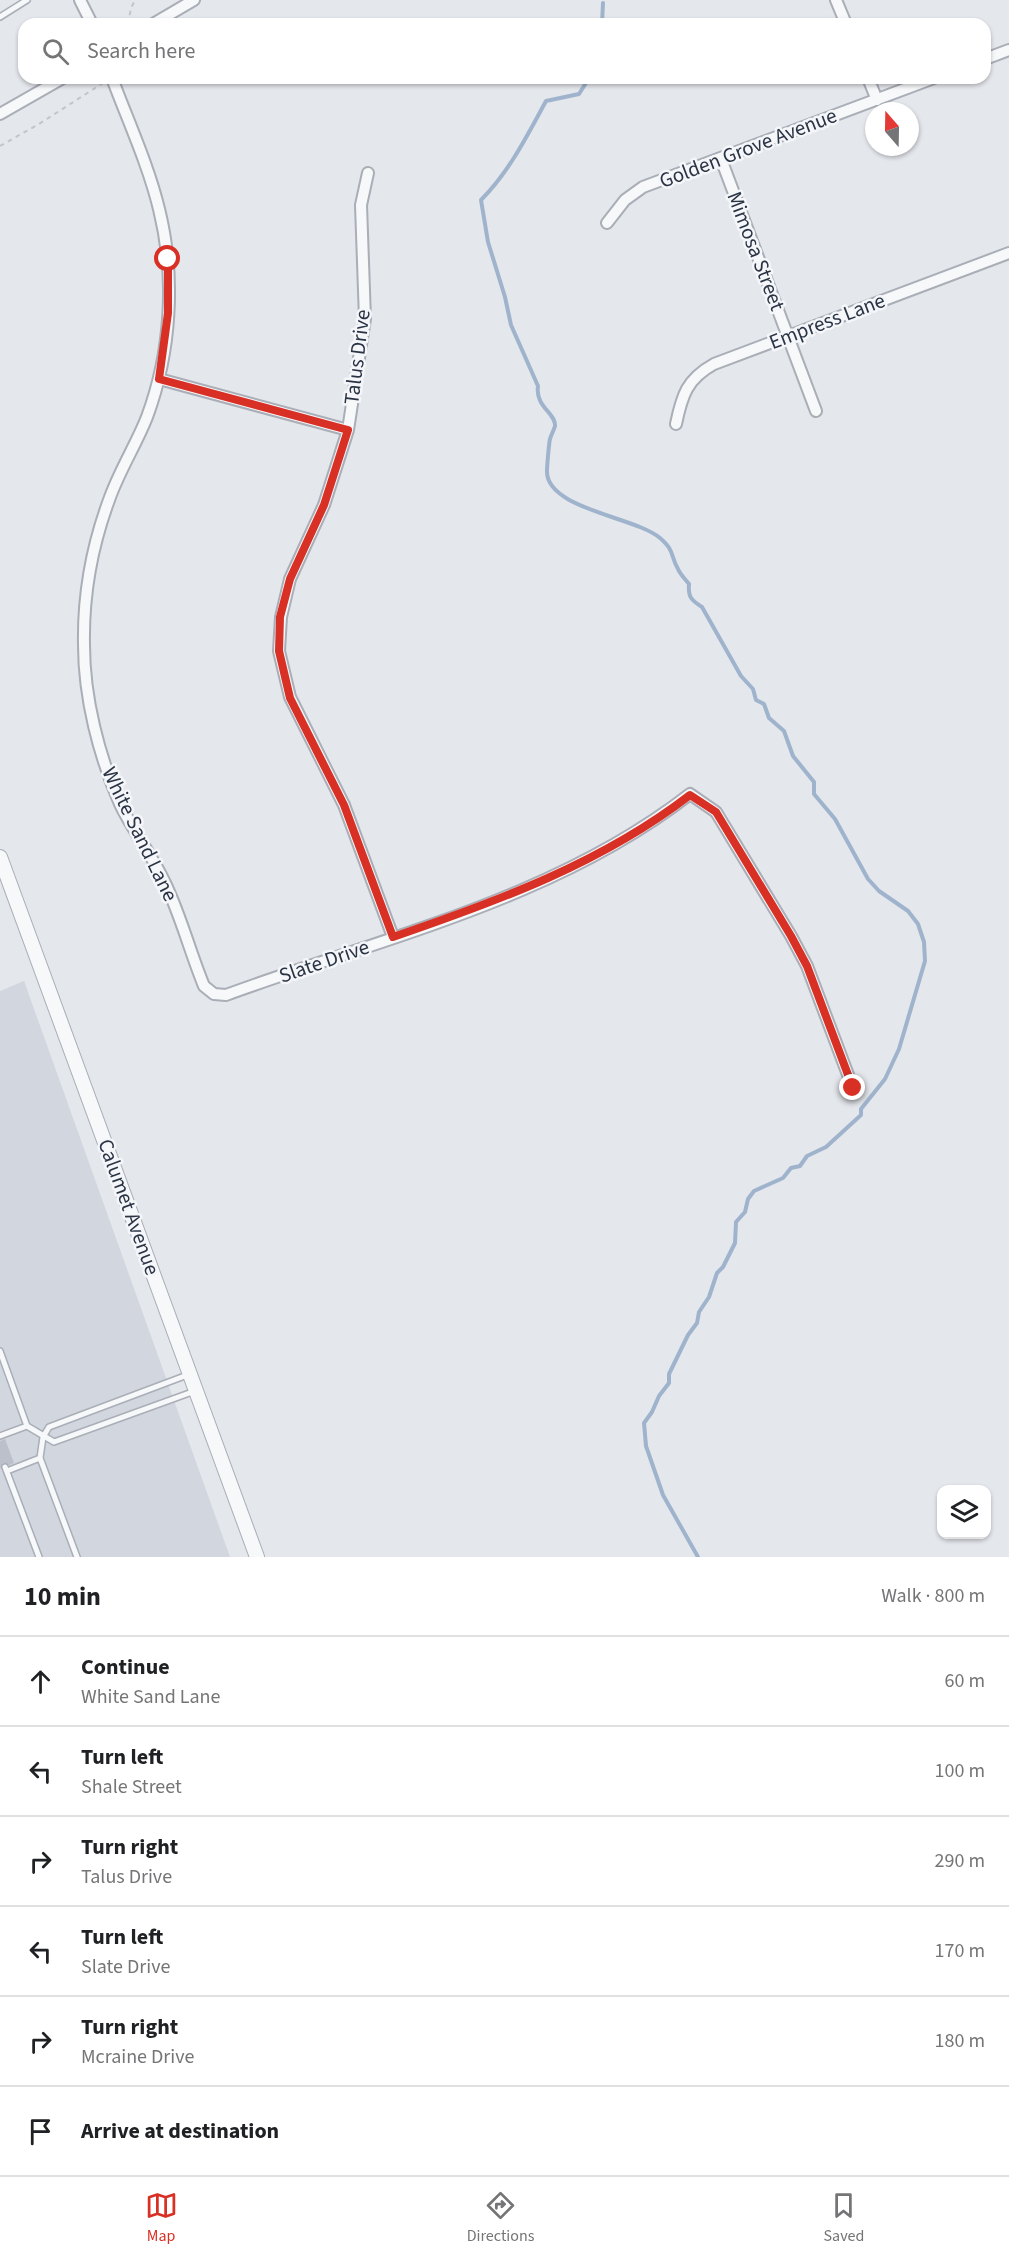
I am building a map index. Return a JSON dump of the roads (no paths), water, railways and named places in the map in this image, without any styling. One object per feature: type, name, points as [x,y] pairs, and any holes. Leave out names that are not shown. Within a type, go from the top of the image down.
[{"type":"street","points":[[80,0],[89,18]]},
{"type":"street","points":[[163,18],[194,0]]},
{"type":"street","points":[[836,0],[844,18]]},
{"type":"street","points":[[991,57],[1009,50]]},
{"type":"street","points":[[0,114],[52,84]]},
{"type":"street","name":"White Sand Lane","points":[[114,84],[150,178],[165,240],[168,268],[168,313],[159,379],[147,417],[109,500],[93,555],[86,590],[84,657],[96,732],[120,804],[163,878],[204,986],[214,994]]},
{"type":"street","points":[[870,84],[877,100]]},
{"type":"street","name":"Golden Grove Avenue","points":[[607,223],[636,190],[918,84]]},
{"type":"street","name":"Mimosa Street","points":[[721,159],[816,411]]},
{"type":"street","name":"Talus Drive","points":[[368,173],[361,205],[365,319],[348,430],[324,505],[290,579],[280,617],[279,651],[290,698],[344,805],[393,937]]},
{"type":"street","name":"Empress Lane","points":[[676,424],[683,393],[688,385],[704,370],[721,361],[1009,253]]},
{"type":"street","points":[[159,379],[348,430]]},
{"type":"street","name":"Slate Drive","points":[[214,994],[226,995],[470,911],[545,881],[639,831],[690,795],[716,812],[791,936],[807,966],[853,1088]]},
{"type":"street","name":"Calumet Avenue","points":[[0,857],[257,1557]]},
{"type":"lane","points":[[0,17],[27,0]]},
{"type":"lane","points":[[0,1352],[27,1426],[54,1442],[196,1391]]},
{"type":"lane","points":[[77,1557],[40,1458],[43,1437],[49,1427],[190,1374]]},
{"type":"lane","points":[[0,1436],[27,1426]]},
{"type":"lane","points":[[39,1557],[6,1469],[40,1458]]},
{"type":"waterway","points":[[602,18],[603,3]]},
{"type":"waterway","points":[[585,84],[579,94],[546,101],[509,166],[481,200],[488,242],[511,325],[538,386],[542,404],[554,421],[547,468],[551,484],[561,495],[576,503],[648,531],[668,546],[679,571],[689,584],[691,598],[702,607],[741,676],[753,689],[756,700],[764,704],[769,718],[784,731],[793,756],[814,782],[814,794],[835,819],[868,879],[879,891],[908,911],[918,924],[924,942],[925,961],[899,1049],[885,1079],[861,1109],[861,1115],[826,1147],[807,1156],[800,1166],[791,1168],[783,1178],[754,1191],[748,1199],[745,1212],[736,1222],[735,1243],[723,1267],[717,1273],[709,1297],[699,1312],[697,1323],[688,1335],[669,1374],[669,1383],[644,1423],[646,1446],[663,1495],[698,1557]]}]
